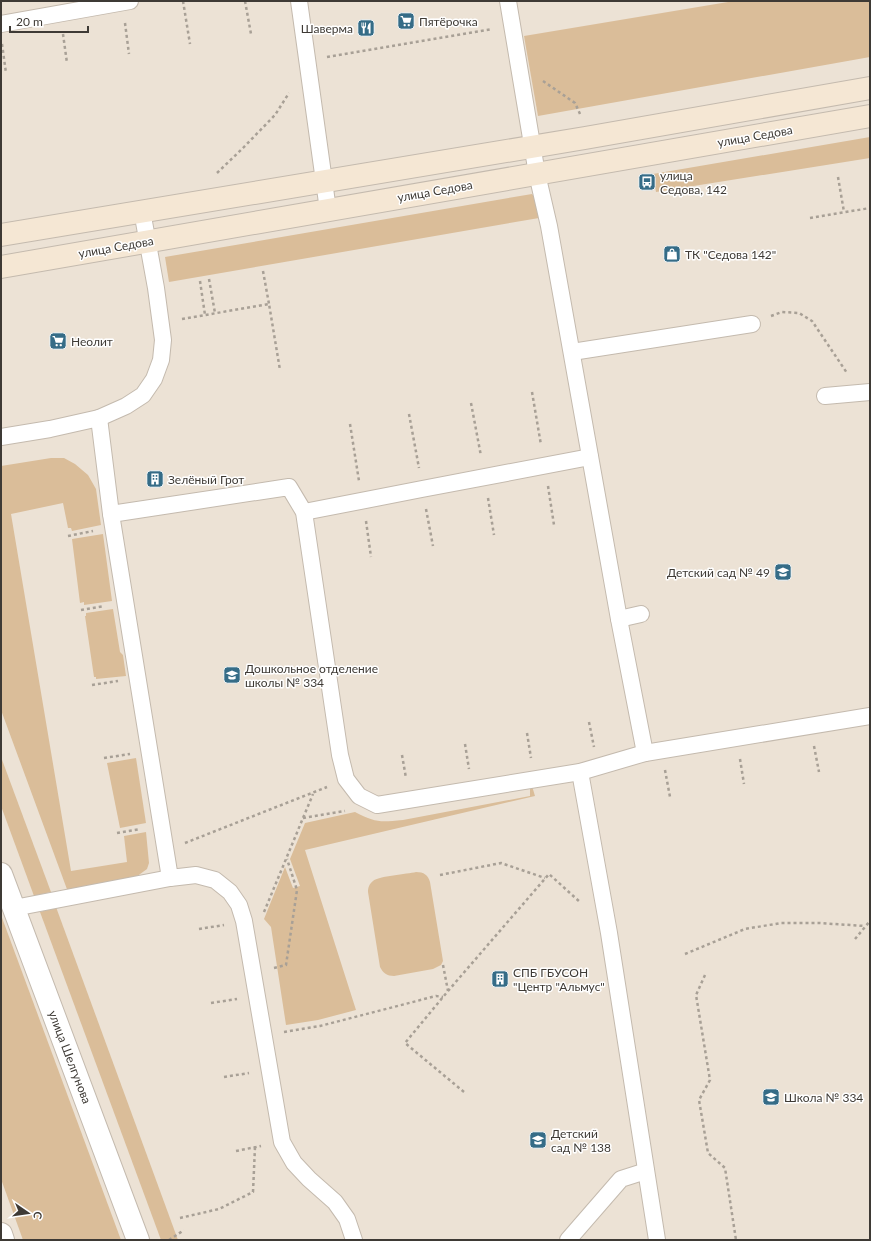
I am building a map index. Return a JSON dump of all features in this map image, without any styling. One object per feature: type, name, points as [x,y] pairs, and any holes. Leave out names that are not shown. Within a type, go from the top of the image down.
[{"type":"main road","points":[[1,235],[532,147],[870,88]]},
{"type":"main road","name":"улица Седова","points":[[1,267],[870,116]]},
{"type":"street","name":"улица Шелгунова","points":[[1,874],[138,1240]]},
{"type":"street","points":[[1,1234],[3,1240]]},
{"type":"lane","points":[[299,1],[328,210]]},
{"type":"lane","points":[[508,1],[532,147],[549,226],[619,619],[645,753]]},
{"type":"lane","points":[[1,24],[126,2]]},
{"type":"lane","points":[[1,437],[50,429],[99,418],[126,406],[143,395],[154,379],[161,360],[163,340],[142,211]]},
{"type":"lane","points":[[572,352],[752,324]]},
{"type":"lane","points":[[825,396],[865,393]]},
{"type":"lane","points":[[99,418],[112,514],[170,878]]},
{"type":"lane","points":[[304,512],[590,457]]},
{"type":"lane","points":[[112,514],[289,487],[304,512],[340,755],[346,779],[359,796],[377,805],[580,772],[645,753],[870,716]]},
{"type":"lane","points":[[619,619],[641,614]]},
{"type":"lane","points":[[580,772],[609,933],[657,1240]]},
{"type":"lane","points":[[14,908],[170,878],[196,875],[215,880],[230,892],[239,905],[244,921],[282,1142],[294,1163],[309,1179],[335,1202],[347,1220],[354,1240]]},
{"type":"lane","points":[[568,1240],[621,1179],[646,1171]]},
{"type":"path","points":[[183,1],[190,44]]},
{"type":"path","points":[[245,1],[251,34]]},
{"type":"path","points":[[126,2],[129,54]]},
{"type":"path","points":[[60,14],[68,64]]},
{"type":"path","points":[[212,177],[275,115],[307,63],[512,26]]},
{"type":"path","points":[[1,39],[6,73]]},
{"type":"path","points":[[518,64],[574,103],[581,115]]},
{"type":"path","points":[[838,177],[844,212]]},
{"type":"path","points":[[810,218],[870,208]]},
{"type":"path","points":[[263,271],[280,370]]},
{"type":"path","points":[[209,279],[215,313]]},
{"type":"path","points":[[200,281],[206,315]]},
{"type":"path","points":[[178,319],[269,304]]},
{"type":"path","points":[[752,324],[782,312],[799,313],[812,321],[865,393]]},
{"type":"path","points":[[527,733],[535,779]]},
{"type":"path","points":[[736,738],[744,784]]},
{"type":"path","points":[[662,750],[670,797]]},
{"type":"path","points":[[185,843],[328,787]]},
{"type":"path","points":[[262,917],[313,794]]},
{"type":"path","points":[[303,818],[352,809]]},
{"type":"path","points":[[277,968],[286,966],[297,890],[286,859]]},
{"type":"path","points":[[440,875],[501,863],[545,878]]},
{"type":"path","points":[[464,1092],[405,1043],[549,874],[585,906]]},
{"type":"path","points":[[855,939],[870,921]]},
{"type":"path","points":[[685,954],[746,929],[781,923],[819,923],[865,926]]},
{"type":"path","points":[[443,965],[448,991]]},
{"type":"path","points":[[705,975],[696,995],[710,1080],[700,1100],[708,1153],[724,1168],[736,1240]]},
{"type":"path","points":[[264,1035],[320,1026],[436,996],[443,997]]},
{"type":"path","points":[[180,1218],[218,1209],[253,1192],[255,1147]]},
{"type":"path","points":[[169,1240],[184,1230]]},
{"type":"shaded area","points":[[734,1],[870,1],[870,57],[538,116],[524,36]]},
{"type":"shaded area","points":[[870,137],[870,158],[656,192],[653,174]]},
{"type":"shaded area","points":[[532,194],[535,198],[539,218],[169,282],[165,257]]},
{"type":"shaded area","points":[[51,458],[64,458],[75,464],[88,475],[96,489],[101,525],[72,531],[71,528],[68,528],[63,503],[11,514],[71,871],[127,862],[124,836],[146,832],[149,863],[147,869],[136,877],[68,892],[1,710],[1,466]]},
{"type":"shaded area","points":[[103,534],[112,601],[84,605],[84,602],[80,603],[72,539]]},
{"type":"shaded area","points":[[113,609],[120,652],[123,655],[126,676],[96,679],[96,677],[94,677],[85,616],[86,613]]},
{"type":"shaded area","points":[[1,757],[51,892],[34,896],[1,806]]},
{"type":"shaded area","points":[[136,758],[146,823],[120,828],[107,763]]},
{"type":"shaded area","points":[[532,786],[535,796],[305,850],[356,1010],[318,1020],[286,1025],[271,927],[264,919],[285,867],[293,888],[300,886],[290,859],[305,823],[355,812],[378,821],[403,820],[530,796],[530,787]]},
{"type":"shaded area","points":[[416,872],[425,874],[430,882],[443,961],[441,965],[433,969],[394,976],[387,975],[380,967],[368,892],[369,888],[372,882],[376,879]]},
{"type":"shaded area","points":[[56,907],[178,1240],[161,1240],[40,912]]},
{"type":"shaded area","points":[[1,915],[121,1240],[23,1240],[1,1179]]},
{"type":"place","name":"Пятёрочка","points":[[406,21]]},
{"type":"place","name":"Шаверма","points":[[366,28]]},
{"type":"place","name":"улица Седова, 142","points":[[647,182]]},
{"type":"place","name":"ТК \"Седова 142\"","points":[[672,254]]},
{"type":"place","name":"Неолит","points":[[58,341]]},
{"type":"place","name":"Зелёный Грот","points":[[155,479]]},
{"type":"place","name":"Детский сад № 49","points":[[783,572]]},
{"type":"place","name":"Дошкольное отделение школы № 334","points":[[232,675]]},
{"type":"place","name":"СПБ ГБУСОН \"Центр \"Альмус\"","points":[[500,979]]},
{"type":"place","name":"Школа № 334","points":[[771,1097]]},
{"type":"place","name":"Детский сад № 138","points":[[538,1140]]}]
